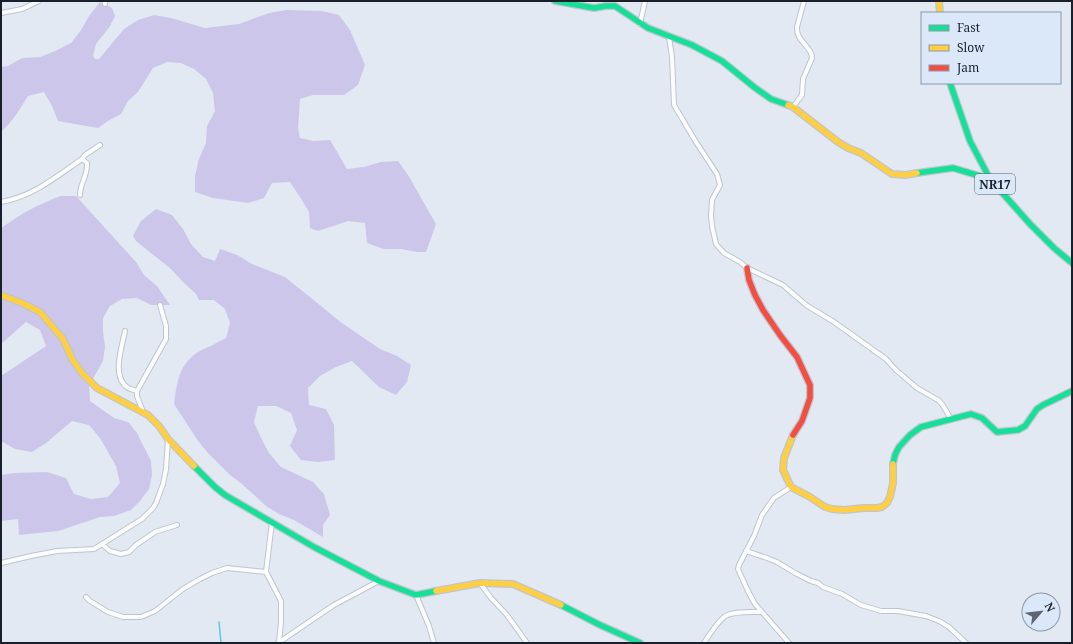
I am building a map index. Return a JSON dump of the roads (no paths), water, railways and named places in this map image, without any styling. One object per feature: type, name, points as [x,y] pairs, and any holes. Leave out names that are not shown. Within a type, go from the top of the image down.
[{"type":"street","points":[[1,13],[22,9],[39,1]]},
{"type":"street","points":[[555,1],[594,8],[615,6],[640,24],[692,45],[722,61],[770,99],[793,107],[838,142],[848,148],[861,152],[892,174],[905,175],[953,168],[990,179]]},
{"type":"street","points":[[640,24],[645,1]]},
{"type":"street","points":[[793,107],[802,95],[803,79],[812,58],[810,51],[799,38],[796,30],[804,1]]},
{"type":"street","points":[[939,1],[940,12]]},
{"type":"street","points":[[669,37],[672,57],[674,104],[717,174],[720,185],[712,200],[711,210],[712,226],[716,244],[724,253],[740,262],[747,268],[783,285],[806,305],[834,322],[886,359],[896,370],[917,388],[938,400],[951,419]]},
{"type":"street","name":"NR17","points":[[950,84],[970,141],[990,179],[1030,224],[1054,248],[1072,263]]},
{"type":"street","points":[[1,202],[11,201],[39,188],[100,145]]},
{"type":"street","points":[[80,195],[81,185],[88,166],[88,163],[82,159]]},
{"type":"street","points":[[747,268],[752,287],[763,310],[797,358],[810,385],[810,398],[802,421],[791,438],[784,458],[783,470],[791,487],[808,495],[823,506],[847,511],[862,508],[880,508],[887,504],[891,496],[895,454],[908,436],[921,427],[975,414],[990,422],[997,432],[1018,430],[1025,426],[1037,409],[1042,405],[1072,392]]},
{"type":"street","points":[[1,294],[40,312],[63,339],[72,359],[82,373],[97,388],[148,415],[159,426],[168,439],[220,491],[314,546],[379,581],[416,595],[480,583],[513,584],[640,643]]},
{"type":"street","points":[[144,413],[137,396],[137,391],[166,339],[166,326],[160,305]]},
{"type":"street","points":[[125,331],[118,366],[119,375],[121,381],[128,388],[137,391]]},
{"type":"street","points":[[1,563],[57,550],[94,549],[142,519],[156,503],[163,484],[166,469],[168,439]]},
{"type":"street","points":[[789,643],[755,604],[738,569],[762,515],[774,498],[791,487]]},
{"type":"street","points":[[272,522],[266,572],[281,601],[281,622],[278,642]]},
{"type":"street","points":[[102,544],[110,551],[121,554],[129,552],[136,545],[155,532],[177,525]]},
{"type":"street","points":[[746,551],[777,562],[795,573],[823,587],[842,594],[861,605],[882,610],[926,616],[939,621],[949,627],[966,643]]},
{"type":"street","points":[[86,597],[108,612],[123,617],[140,618],[155,611],[200,578],[212,573],[227,568],[266,572]]},
{"type":"street","points":[[278,642],[334,605],[379,581]]},
{"type":"street","points":[[480,583],[491,598],[507,615],[526,643]]},
{"type":"street","points":[[416,595],[429,626],[434,643]]},
{"type":"street","points":[[704,643],[724,616],[743,612],[761,612]]},
{"type":"waterway","points":[[219,622],[221,643]]}]
